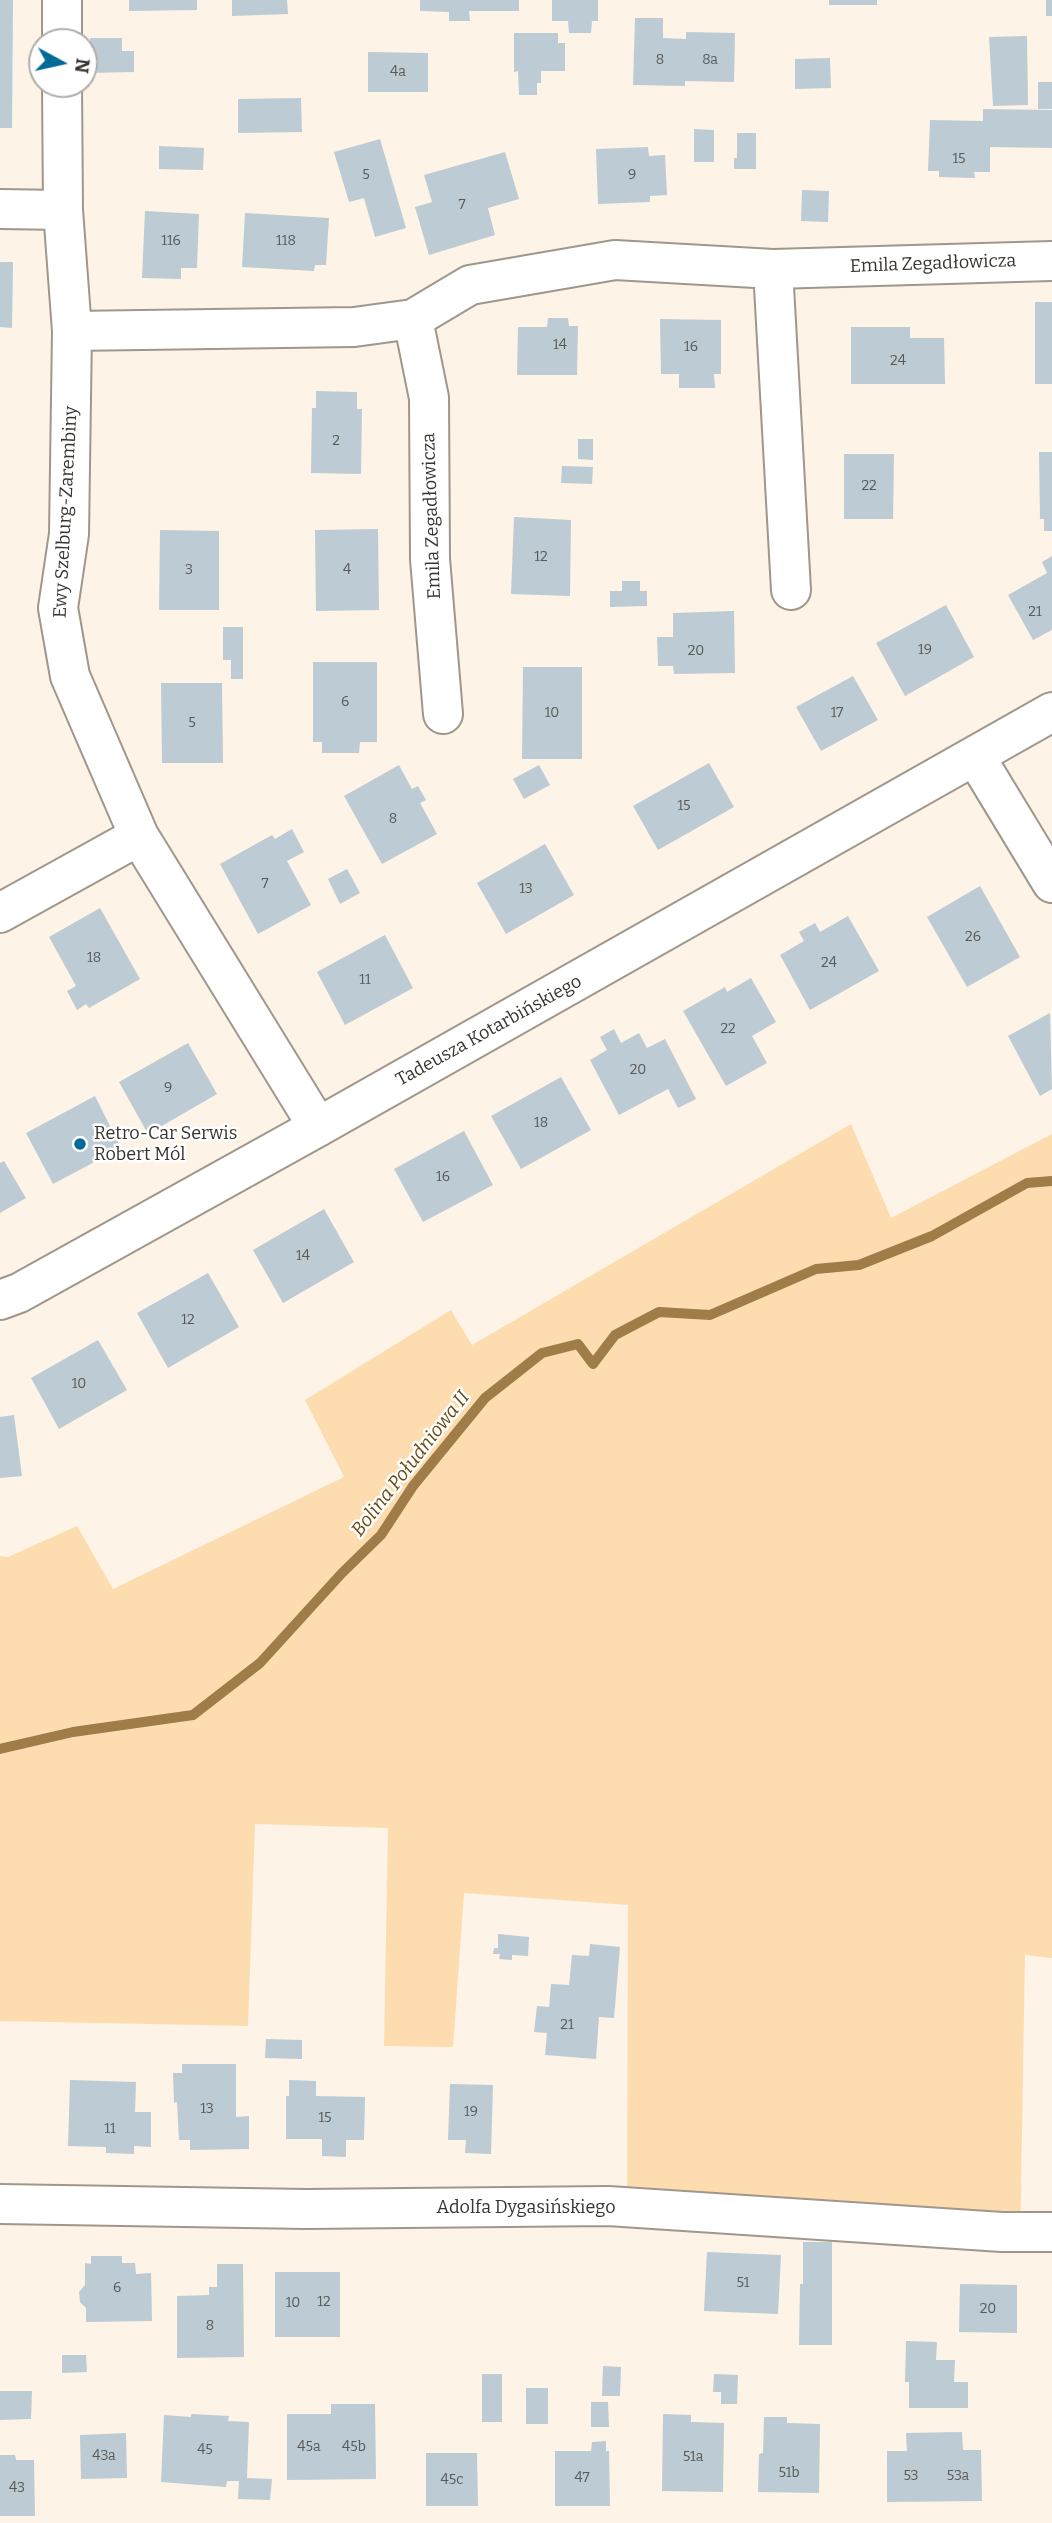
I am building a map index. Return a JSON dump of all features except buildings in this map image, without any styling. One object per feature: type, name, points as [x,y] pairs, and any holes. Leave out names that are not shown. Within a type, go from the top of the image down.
[{"type":"street","points":[[62,0],[62,28]]},
{"type":"street","name":"Ewy Szelburg-Zarembiny","points":[[62,98],[63,210],[72,331],[69,534],[58,608],[70,676],[139,836],[318,1127]]},
{"type":"street","points":[[0,209],[63,210]]},
{"type":"street","name":"Emila Zegadłowicza","points":[[72,331],[354,327],[413,319],[470,285],[615,260],[773,269],[1052,261]]},
{"type":"street","points":[[773,269],[791,590]]},
{"type":"street","name":"Emila Zegadłowicza","points":[[413,319],[429,398],[430,559],[443,714]]},
{"type":"street","name":"Tadeusza Kotarbińskiego","points":[[0,1300],[19,1293],[318,1127],[1052,712]]},
{"type":"street","points":[[975,756],[1052,884]]},
{"type":"street","points":[[0,912],[139,836]]},
{"type":"street","name":"Adolfa Dygasińskiego","points":[[0,2204],[306,2209],[608,2206],[1002,2232],[1052,2232]]},
{"type":"shaded area","points":[[851,1124],[891,1218],[1052,1134],[1052,1958],[1025,1955],[1020,2250],[627,2220],[628,1905],[464,1893],[453,2047],[384,2046],[388,1828],[255,1824],[248,2026],[0,2021],[0,1556],[8,1557],[77,1526],[113,1589],[344,1477],[305,1400],[451,1310],[472,1345]]},
{"type":"waterway","name":"Bolina Południowa II","points":[[0,1749],[73,1732],[193,1715],[260,1663],[342,1573],[381,1535],[413,1486],[485,1398],[542,1353],[578,1344],[593,1364],[615,1335],[659,1312],[710,1315],[816,1269],[859,1265],[932,1236],[1027,1183],[1052,1181]]},
{"type":"place","name":"Retro-Car Serwis Robert Mól","points":[[80,1144]]}]
